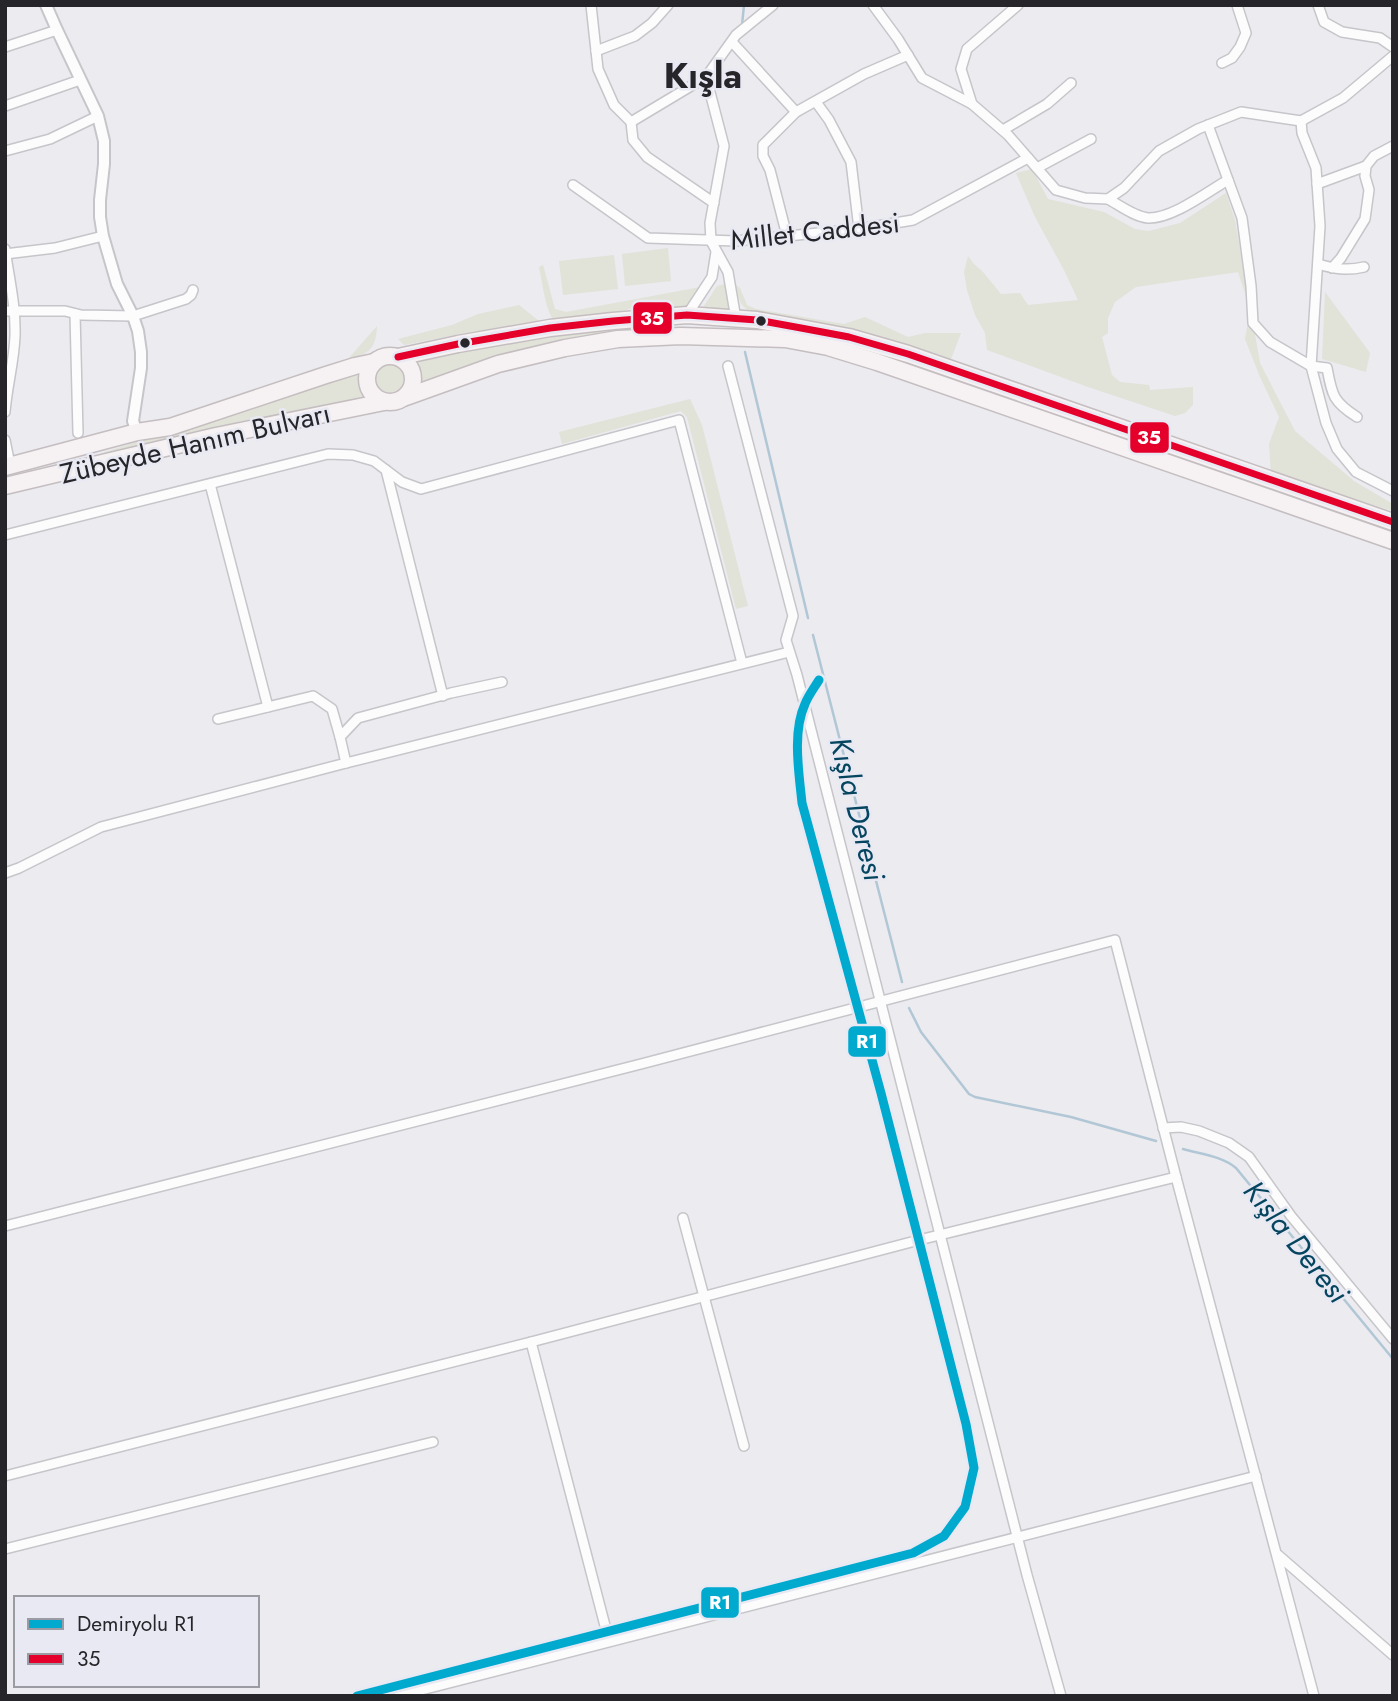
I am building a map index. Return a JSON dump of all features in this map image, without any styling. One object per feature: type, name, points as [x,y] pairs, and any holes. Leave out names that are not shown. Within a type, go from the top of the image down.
[{"type":"highway","name":"Zübeyde Hanım Bulvarı","points":[[7,466],[138,432],[170,427],[374,362],[385,356],[398,357],[550,328],[687,315],[757,320],[849,337],[908,354],[1393,522]]},
{"type":"highway","name":"Zübeyde Hanım Bulvarı","points":[[5,486],[216,436],[384,402],[392,403],[498,364],[565,348],[618,340],[681,336],[785,339],[828,347],[877,362],[1393,541]]},
{"type":"highway","points":[[398,357],[405,361],[413,374],[411,390],[406,397]]},
{"type":"highway","points":[[374,362],[367,374],[368,388],[384,402]]},
{"type":"street","points":[[46,5],[98,116],[104,141],[100,217],[117,284],[138,331],[141,368],[132,421],[138,432]]},
{"type":"street","points":[[591,5],[598,69],[614,105],[631,122],[633,140],[647,158],[713,203]]},
{"type":"street","points":[[596,51],[635,36],[652,23],[668,5]]},
{"type":"street","points":[[631,122],[706,78],[736,36],[773,5]]},
{"type":"street","points":[[873,5],[922,78],[972,104],[1003,130],[1056,190],[1085,198],[1108,199],[1148,218],[1169,215],[1228,180]]},
{"type":"street","points":[[972,104],[961,69],[967,49],[1018,5]]},
{"type":"street","points":[[1222,63],[1232,58],[1246,33],[1237,5]]},
{"type":"street","points":[[1318,5],[1324,22],[1342,32],[1380,38],[1393,47]]},
{"type":"street","points":[[5,47],[57,30]]},
{"type":"street","points":[[732,42],[796,112]]},
{"type":"street","points":[[787,236],[770,170],[763,156],[763,145],[796,112],[864,74],[908,55]]},
{"type":"street","points":[[1108,199],[1124,188],[1159,151],[1208,125],[1241,112],[1301,121],[1343,99],[1393,57]]},
{"type":"street","points":[[706,78],[724,146],[710,223],[711,241],[728,272],[736,319]]},
{"type":"street","points":[[5,106],[80,80]]},
{"type":"street","points":[[1003,130],[1047,104],[1071,83]]},
{"type":"street","points":[[816,102],[829,120],[851,162],[859,229]]},
{"type":"street","points":[[5,151],[50,139],[98,116]]},
{"type":"street","points":[[1301,121],[1302,133],[1316,168],[1320,226],[1311,366],[1326,423],[1337,449],[1356,472],[1393,491]]},
{"type":"street","points":[[1208,125],[1242,218],[1253,323],[1270,342],[1311,366],[1327,368],[1331,393],[1344,409],[1357,417]]},
{"type":"street","points":[[1037,168],[1091,139]]},
{"type":"street","points":[[1317,184],[1366,166],[1374,156],[1393,146]]},
{"type":"street","name":"Millet Caddesi","points":[[573,185],[648,238],[737,241],[859,229],[914,220],[1028,158]]},
{"type":"street","points":[[1332,268],[1365,219],[1369,190],[1365,176],[1366,166]]},
{"type":"street","points":[[5,412],[14,356],[5,252],[55,248],[103,236]]},
{"type":"street","points":[[687,315],[712,277],[716,252]]},
{"type":"street","points":[[1318,264],[1350,270],[1364,267]]},
{"type":"street","points":[[10,312],[65,311],[75,314],[133,316],[186,299],[193,290]]},
{"type":"street","points":[[75,314],[78,433]]},
{"type":"street","points":[[728,366],[793,616],[786,640],[789,652],[1017,1536],[1061,1696]]},
{"type":"street","points":[[5,535],[328,454],[353,455],[374,461],[402,482],[421,489],[679,420],[742,663]]},
{"type":"street","points":[[5,440],[7,466]]},
{"type":"street","points":[[386,470],[443,696]]},
{"type":"street","points":[[210,484],[268,707]]},
{"type":"street","points":[[5,873],[101,827],[789,652]]},
{"type":"street","points":[[340,737],[358,718],[502,682]]},
{"type":"street","points":[[218,719],[313,696],[332,709],[346,763]]},
{"type":"street","points":[[5,1226],[1115,940],[1175,1177],[1314,1696]]},
{"type":"street","points":[[1163,1128],[1181,1127],[1199,1132],[1229,1143],[1249,1157],[1291,1216],[1393,1339]]},
{"type":"street","points":[[5,1476],[941,1234],[1175,1177]]},
{"type":"street","points":[[683,1218],[744,1446]]},
{"type":"street","points":[[531,1342],[609,1641]]},
{"type":"street","points":[[5,1549],[433,1442]]},
{"type":"street","points":[[398,1696],[1256,1476]]},
{"type":"street","points":[[1276,1554],[1393,1655]]},
{"type":"shaded area","points":[[1032,169],[1048,199],[1104,212],[1135,229],[1149,231],[1180,223],[1226,193],[1235,220],[1260,363],[1295,431],[1354,481],[1393,504],[1393,511],[1271,474],[1269,444],[1279,417],[1245,339],[1248,322],[1247,299],[1238,272],[1136,287],[1115,302],[1108,318],[1108,333],[1102,337],[1112,375],[1120,382],[1149,385],[1150,390],[1193,387],[1193,405],[1185,413],[1175,416],[987,350],[985,333],[975,315],[967,290],[964,272],[968,256],[1001,294],[1020,293],[1028,305],[1078,300],[1035,217],[1016,173]]},
{"type":"shaded area","points":[[668,248],[671,281],[625,286],[622,254]]},
{"type":"shaded area","points":[[614,255],[618,289],[563,295],[559,261]]},
{"type":"shaded area","points":[[543,265],[555,309],[566,312],[706,286],[687,307],[670,310],[660,306],[641,305],[626,310],[561,320],[552,318],[547,306],[539,267]]},
{"type":"shaded area","points":[[725,284],[729,312],[702,309],[717,286]]},
{"type":"shaded area","points":[[736,285],[747,305],[756,309],[844,324],[865,317],[908,337],[925,333],[961,333],[948,361],[839,326],[751,312],[738,297]]},
{"type":"shaded area","points":[[1325,292],[1370,353],[1366,372],[1322,359]]},
{"type":"shaded area","points":[[519,305],[539,321],[404,345],[398,339],[452,325],[478,314]]},
{"type":"shaded area","points":[[377,326],[375,340],[370,349],[348,359]]},
{"type":"shaded area","points":[[666,327],[577,339],[418,386],[416,367],[411,358],[576,333]]},
{"type":"shaded area","points":[[390,364],[396,365],[404,373],[404,385],[396,393],[390,394],[384,393],[376,385],[375,379],[376,373],[384,365]]},
{"type":"shaded area","points":[[362,369],[362,384],[369,397],[99,454]]},
{"type":"shaded area","points":[[690,399],[702,425],[748,606],[736,609],[687,417],[681,411],[562,444],[559,432]]},
{"type":"waterway","name":"Kışla Deresi","points":[[742,25],[744,5]]},
{"type":"waterway","name":"Kışla Deresi","points":[[745,352],[808,618]]},
{"type":"waterway","name":"Kışla Deresi","points":[[813,635],[902,982]]},
{"type":"waterway","name":"Kışla Deresi","points":[[909,1008],[921,1032],[969,1094],[1071,1117],[1156,1141]]},
{"type":"waterway","name":"Kışla Deresi","points":[[1183,1149],[1218,1158],[1236,1168],[1393,1359]]},
{"type":"rail line","name":"R1","points":[[357,1696],[913,1553],[944,1536],[965,1507],[974,1468],[966,1424],[881,1093],[802,803],[799,727],[806,701],[819,680]]},
{"type":"transit line","name":"35","points":[[398,357],[550,328],[613,321],[687,315],[757,320],[849,337],[908,354],[1393,522]]},
{"type":"district","name":"Kışla","points":[[703,76]]}]
